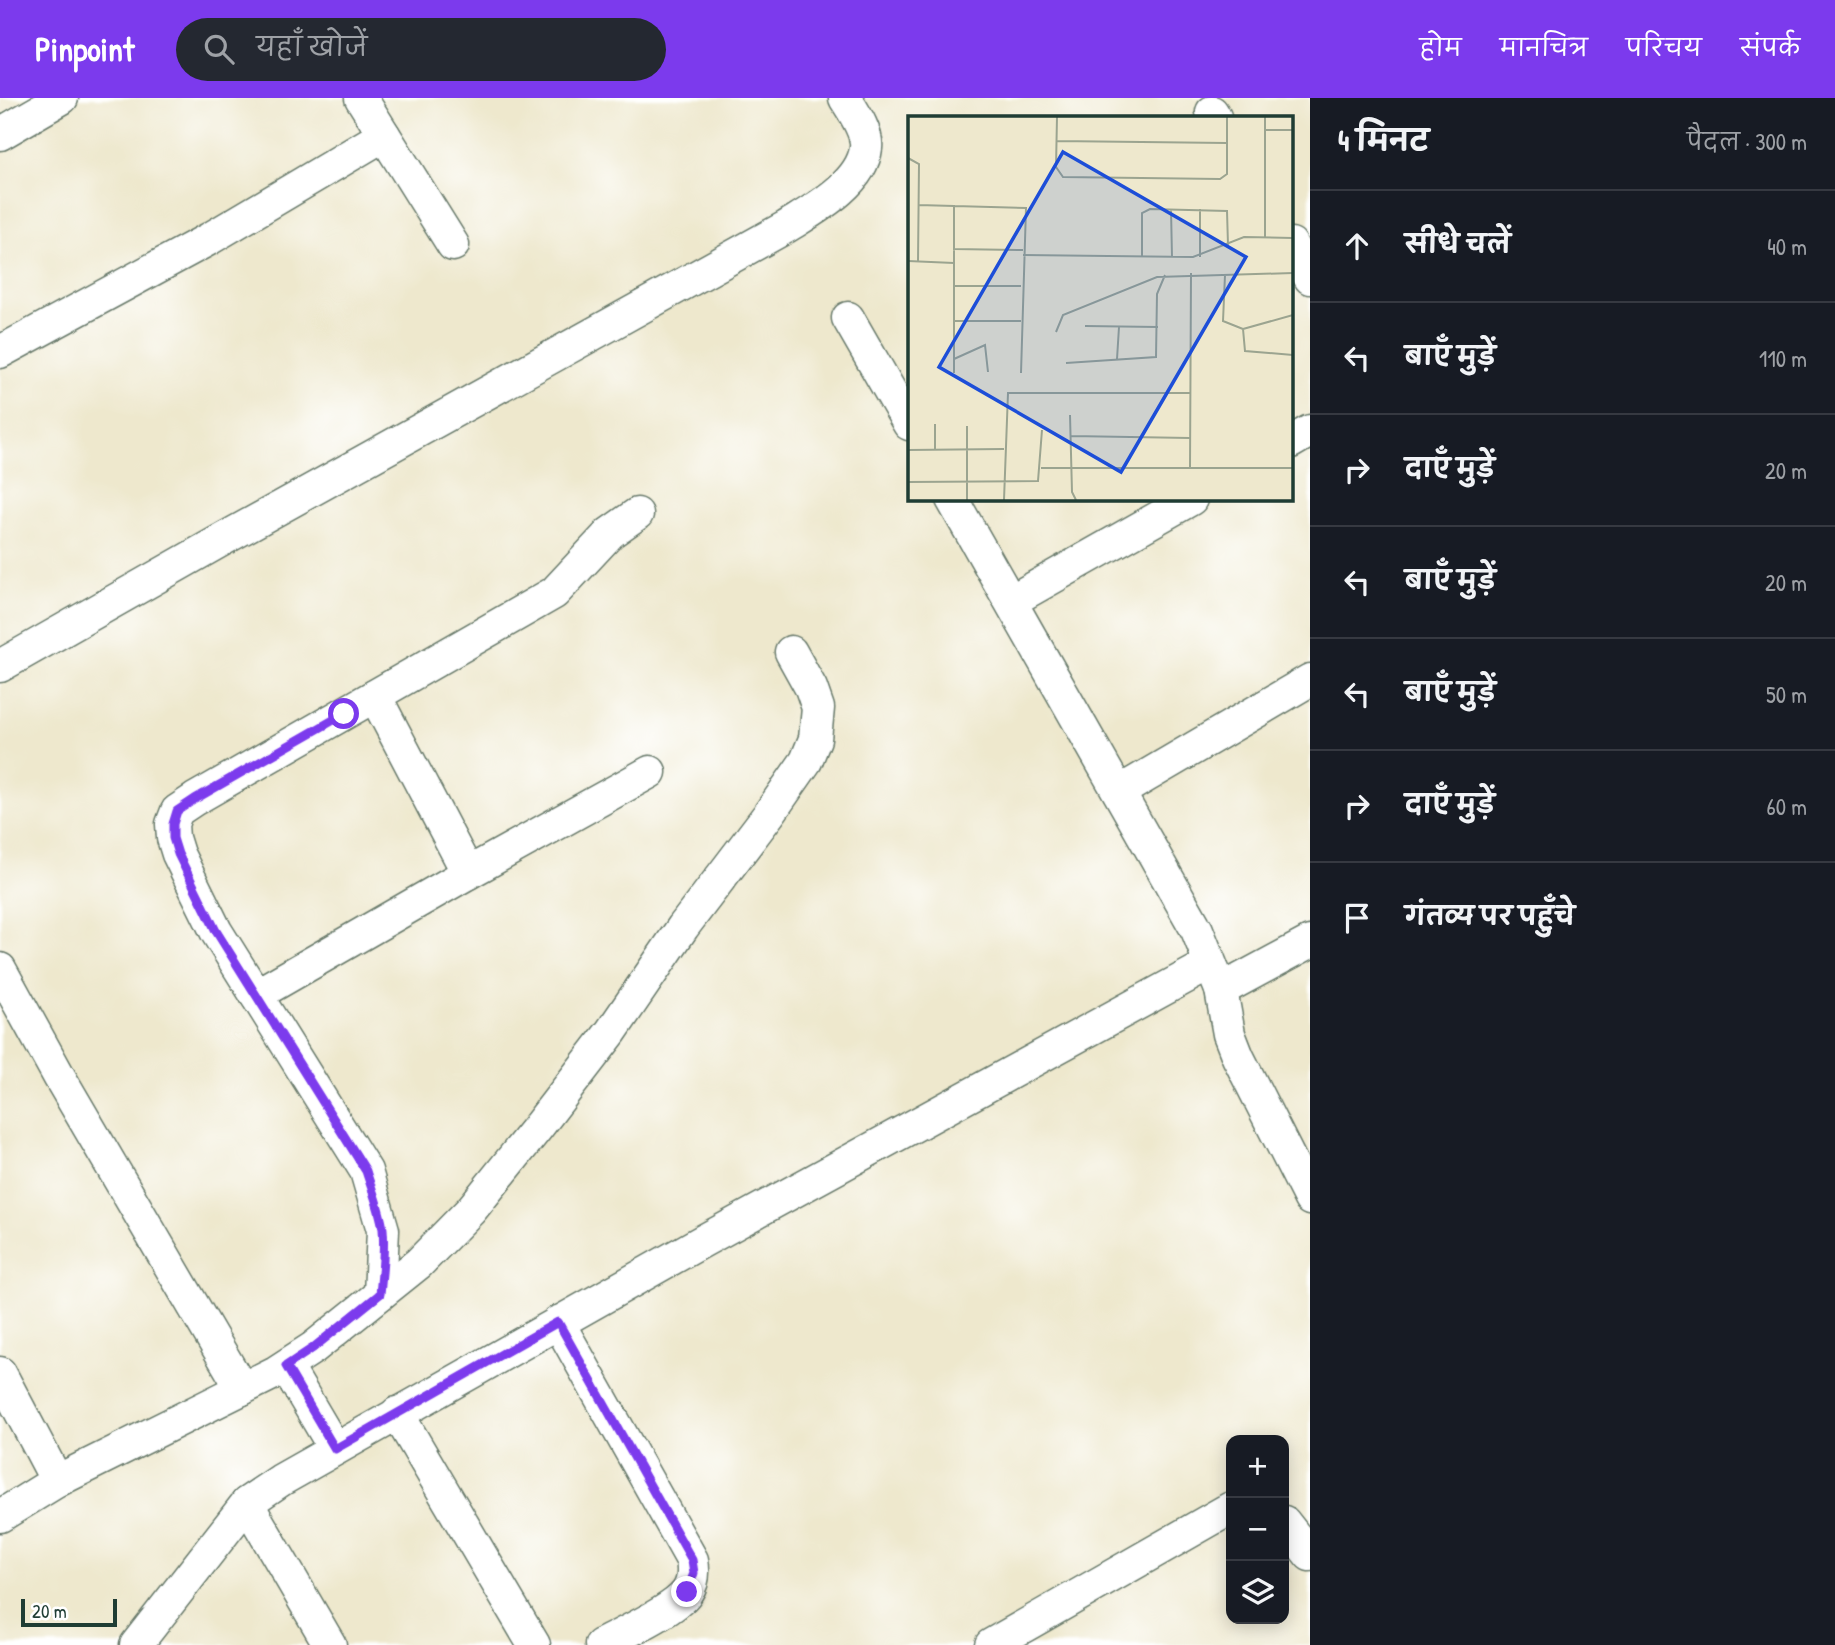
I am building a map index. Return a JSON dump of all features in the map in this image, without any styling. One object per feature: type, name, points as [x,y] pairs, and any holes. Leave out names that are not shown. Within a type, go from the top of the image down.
[{"type":"street","points":[[0,134],[62,98]]},
{"type":"street","points":[[361,98],[453,245]]},
{"type":"street","points":[[0,666],[774,234],[829,200],[859,169],[867,147],[859,123],[845,98]]},
{"type":"street","points":[[0,352],[209,239],[384,135]]},
{"type":"street","points":[[1293,248],[1310,278]]},
{"type":"street","points":[[848,318],[908,423]]},
{"type":"street","points":[[1293,441],[1310,431]]},
{"type":"street","points":[[953,500],[1197,930],[1215,977],[1229,1034],[1238,1057],[1310,1199]]},
{"type":"street","points":[[1011,601],[1189,500]]},
{"type":"street","points":[[380,1294],[383,1230],[366,1171],[216,931],[178,854],[173,838],[177,811],[554,593],[603,540],[637,514]]},
{"type":"street","points":[[0,1516],[57,1481],[286,1366],[313,1348],[419,1263],[471,1210],[611,1032],[683,927],[806,761],[815,739],[818,708],[811,688],[791,652]]},
{"type":"street","points":[[1119,792],[1310,680]]},
{"type":"street","points":[[375,696],[468,873]]},
{"type":"street","points":[[256,995],[650,772]]},
{"type":"street","points":[[136,1645],[247,1503],[335,1449],[558,1322],[1215,977],[1310,942]]},
{"type":"street","points":[[0,969],[60,1078],[242,1390]]},
{"type":"street","points":[[558,1322],[692,1560],[694,1573],[687,1592],[669,1607],[601,1645]]},
{"type":"street","points":[[286,1366],[335,1449]]},
{"type":"street","points":[[0,1373],[57,1481]]},
{"type":"street","points":[[397,1413],[534,1645]]},
{"type":"street","points":[[247,1503],[330,1645]]},
{"type":"street","points":[[991,1645],[1226,1511]]},
{"type":"street","points":[[1289,1528],[1310,1555]]},
{"type":"route","points":[[344,714],[195,799],[177,811],[173,824],[173,838],[178,854],[216,931],[366,1171],[379,1209],[383,1230],[380,1294],[313,1348],[286,1366],[335,1449],[558,1322],[692,1560],[694,1573],[687,1592]]}]
